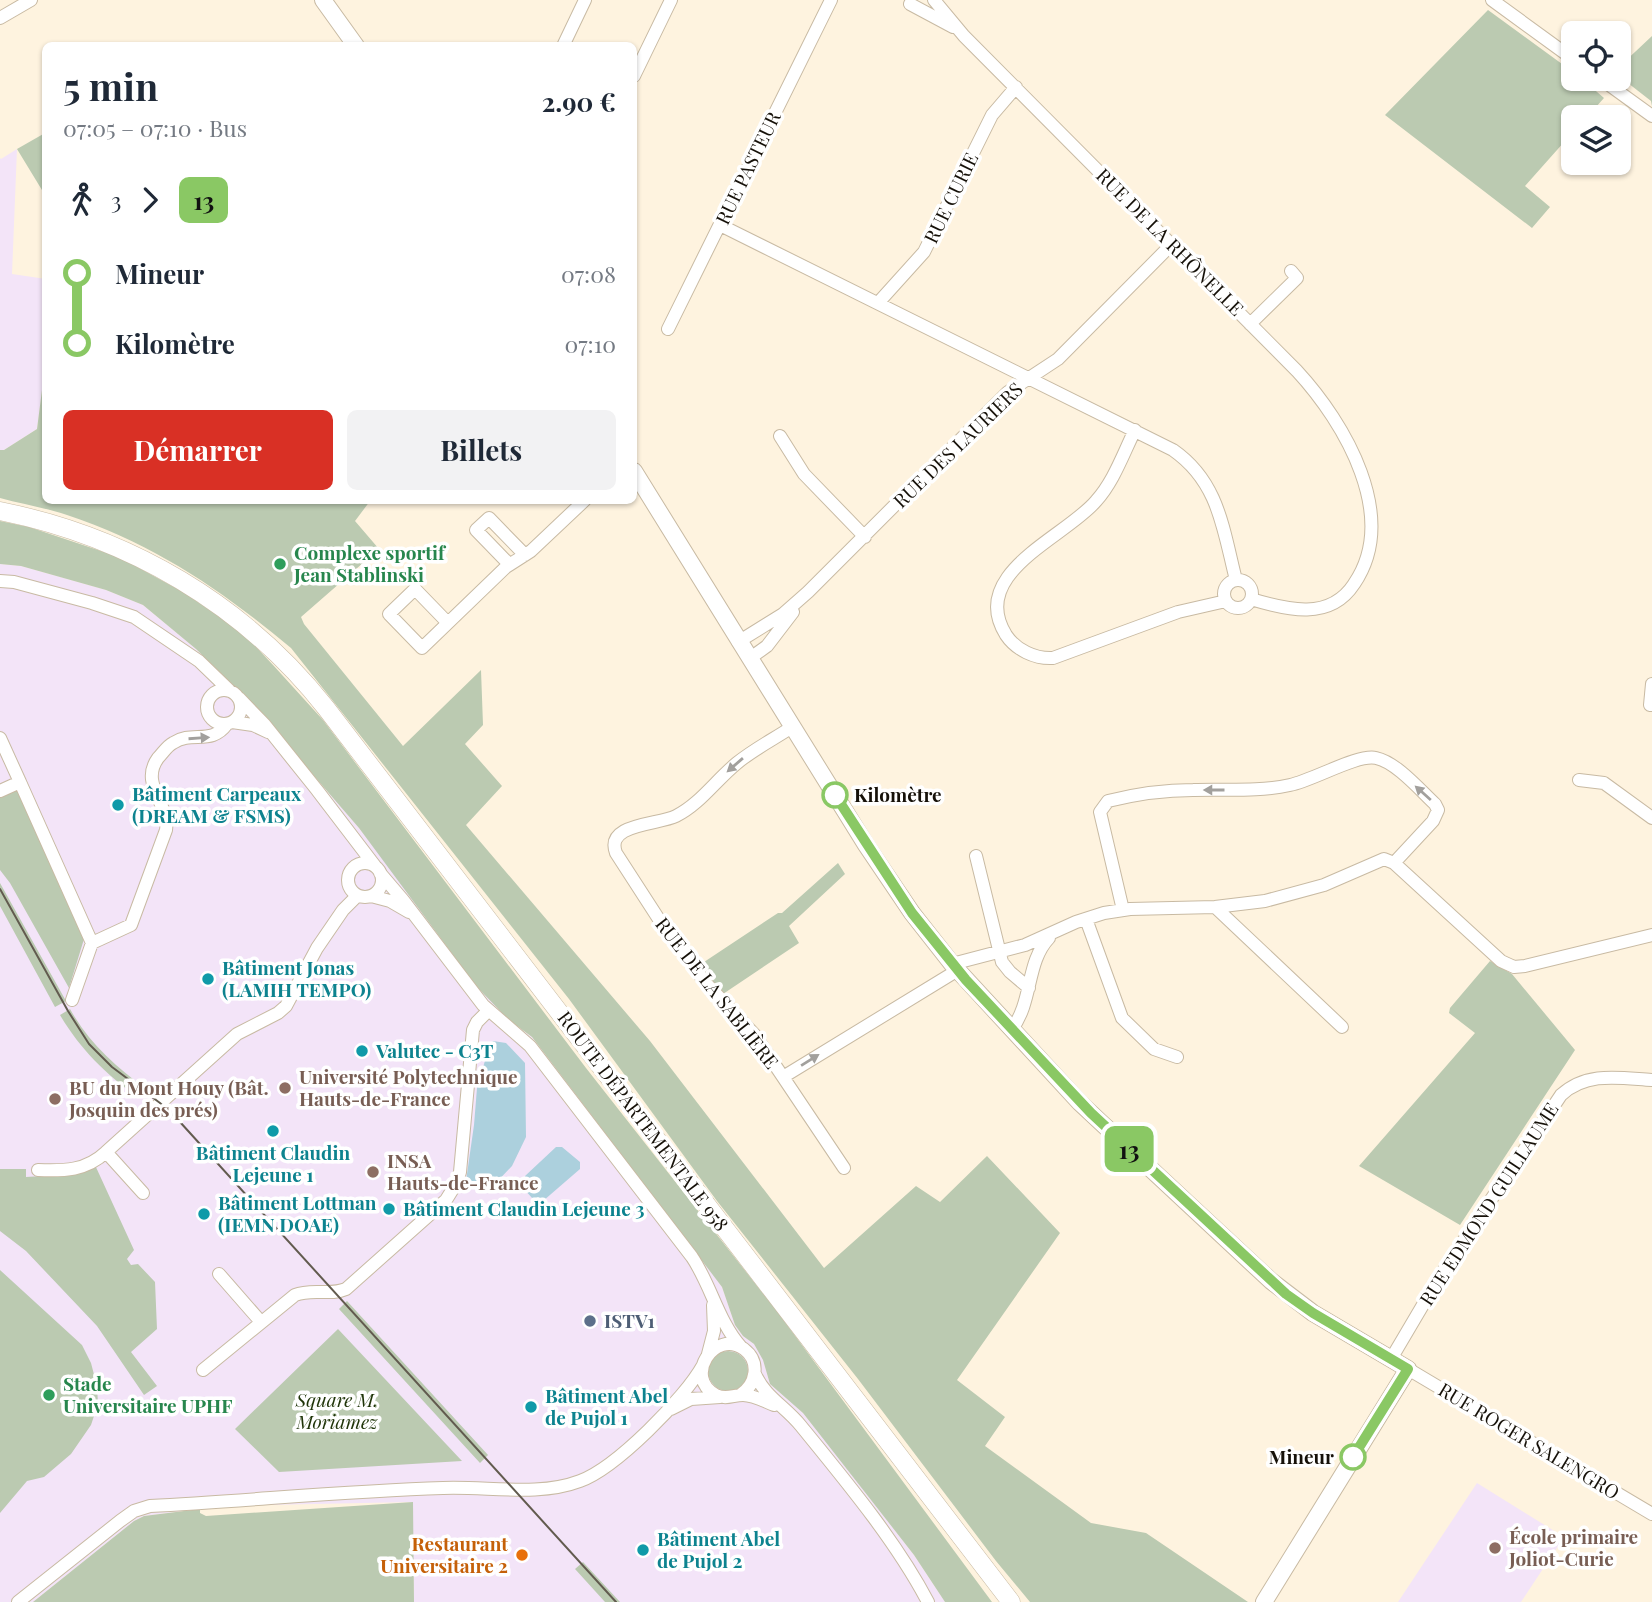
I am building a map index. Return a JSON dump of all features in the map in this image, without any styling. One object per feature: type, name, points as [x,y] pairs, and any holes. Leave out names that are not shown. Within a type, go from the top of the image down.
[{"type":"main road","name":"ROUTE DÉPARTEMENTALE 958","points":[[0,510],[66,527],[131,552],[167,572],[209,598],[268,646],[319,700],[1011,1602]]},
{"type":"street","points":[[0,18],[31,0]]},
{"type":"street","points":[[323,0],[353,42]]},
{"type":"street","points":[[565,42],[586,0]]},
{"type":"street","points":[[637,70],[671,0]]},
{"type":"street","points":[[934,0],[964,36],[1016,87]]},
{"type":"street","points":[[1492,0],[1561,50]]},
{"type":"street","points":[[912,1],[964,36]]},
{"type":"street","name":"RUE PASTEUR","points":[[668,328],[831,3]]},
{"type":"street","name":"RUE DE LA RHÔNELLE","points":[[1016,87],[1303,377],[1331,414],[1364,480],[1373,528],[1370,551],[1361,574],[1346,594],[1335,604],[1306,609],[1273,606],[1251,599]]},
{"type":"street","name":"RUE CURIE","points":[[878,303],[924,252],[992,115],[1016,87]]},
{"type":"street","points":[[1618,91],[1652,116]]},
{"type":"street","points":[[720,225],[1179,454],[1203,479],[1217,508],[1236,580]]},
{"type":"street","name":"RUE DES LAURIERS","points":[[738,642],[783,614],[808,592],[1008,392],[1063,354],[1171,245]]},
{"type":"street","name":"RUE DE LA RHÔNELLE","points":[[1250,324],[1297,278],[1291,271]]},
{"type":"street","points":[[1135,430],[1111,481],[1095,502],[1084,514],[1035,549],[1007,578],[998,602],[998,616],[1003,629],[1010,640],[1021,649],[1040,657],[1053,658],[1186,610],[1226,601]]},
{"type":"street","points":[[780,436],[804,474],[864,537]]},
{"type":"street","name":"RUE ROGER SALENGRO","points":[[637,476],[738,642],[892,885],[955,967],[1085,1108],[1271,1281],[1313,1313],[1652,1514]]},
{"type":"street","points":[[447,622],[415,589],[389,614],[422,648],[509,564],[524,555],[581,504]]},
{"type":"street","points":[[509,564],[476,530],[489,518],[524,555]]},
{"type":"street","points":[[1236,580],[1245,582],[1250,586],[1251,599],[1247,605],[1239,608],[1230,606],[1226,601],[1225,588],[1236,580]]},
{"type":"street","points":[[0,581],[14,582],[125,613],[150,627],[191,655],[234,694],[274,736],[488,1011],[526,1041],[692,1256],[726,1328],[753,1360],[755,1374],[767,1394],[799,1423],[902,1558],[928,1602]]},
{"type":"street","name":"RUE DES LAURIERS","points":[[749,659],[767,646],[808,592]]},
{"type":"street","points":[[191,655],[205,679],[210,717],[217,723],[253,725],[274,736]]},
{"type":"street","points":[[1652,684],[1652,705]]},
{"type":"street","points":[[92,943],[131,925],[166,830],[167,820],[151,779],[153,767],[177,740],[215,736],[240,713],[241,705],[234,694],[217,691],[208,701]]},
{"type":"street","name":"RUE DE LA SABLIÈRE","points":[[792,727],[740,761],[684,812],[625,830],[615,839],[614,846],[615,853],[660,921],[707,984],[754,1034],[844,1168]]},
{"type":"street","points":[[0,738],[92,943],[72,1000]]},
{"type":"street","points":[[1123,910],[1100,812],[1108,801],[1149,793],[1273,788],[1308,780],[1361,758],[1380,758],[1395,768],[1435,804],[1438,810],[1436,817],[1394,863],[1496,957],[1514,967],[1525,967],[1652,935]]},
{"type":"street","points":[[1579,780],[1604,783],[1652,818]]},
{"type":"street","points":[[0,791],[20,782]]},
{"type":"street","points":[[349,832],[352,869],[348,877],[349,885],[357,896]]},
{"type":"street","points":[[976,856],[1006,968],[1029,988]]},
{"type":"street","name":"RUE DE LA SABLIÈRE","points":[[783,1077],[955,967],[1025,945],[1086,919],[1123,910],[1215,907],[1265,901],[1303,892],[1378,860],[1394,863]]},
{"type":"street","points":[[352,869],[361,864],[378,870]]},
{"type":"street","points":[[371,896],[381,887],[378,870]]},
{"type":"street","points":[[38,1170],[76,1169],[94,1161],[242,1030],[286,1006],[317,948],[343,910],[357,896],[371,896],[396,904],[415,917]]},
{"type":"street","points":[[1215,907],[1342,1027]]},
{"type":"street","points":[[1086,919],[1122,1018],[1154,1049],[1177,1057]]},
{"type":"street","points":[[1012,1029],[1022,1014],[1038,953],[1051,935]]},
{"type":"street","points":[[203,1370],[299,1294],[346,1289],[446,1200],[460,1172],[473,1030],[488,1011]]},
{"type":"street","name":"RUE EDMOND GUILLAUME","points":[[1391,1359],[1434,1286],[1561,1095],[1572,1086],[1594,1078],[1652,1080]]},
{"type":"street","points":[[106,1152],[143,1193]]},
{"type":"street","points":[[219,1274],[261,1322]]},
{"type":"street","points":[[711,1294],[714,1331],[702,1376],[712,1392],[722,1397]]},
{"type":"street","points":[[18,1602],[120,1521],[134,1511],[145,1508],[442,1488],[556,1487],[577,1482],[604,1469],[664,1413],[694,1379],[705,1359],[723,1345],[741,1347]]},
{"type":"street","points":[[1264,1602],[1408,1369]]},
{"type":"street","points":[[740,1395],[749,1388],[755,1374]]},
{"type":"street","points":[[664,1413],[691,1399],[740,1395],[782,1409]]},
{"type":"shaded area","points":[[17,149],[12,274],[42,278],[42,391],[37,429],[4,450],[0,450],[1,159]]},
{"type":"shaded area","name":"Université Polytechnique Hauts-de-France","points":[[0,564],[21,566],[106,590],[143,605],[196,649],[251,703],[359,828],[509,1020],[532,1037],[645,1183],[722,1287],[735,1325],[743,1336],[754,1344],[763,1360],[770,1384],[803,1413],[914,1555],[945,1602],[414,1602],[412,1502],[221,1506],[144,1516],[134,1521],[33,1602],[0,1602]]},
{"type":"shaded area","name":"École primaire Joliot-Curie","points":[[1477,1483],[1564,1537],[1521,1602],[1398,1602]]},
{"type":"green space","points":[[1488,10],[1561,63],[1561,91],[1596,91],[1604,98],[1598,105],[1561,105],[1561,146],[1525,186],[1550,207],[1532,228],[1385,115]]},
{"type":"green space","points":[[1652,36],[1652,106],[1651,101],[1631,85],[1631,56]]},
{"type":"green space","points":[[42,135],[42,190],[17,149]]},
{"type":"green space","points":[[42,390],[42,504],[368,504],[355,521],[379,549],[301,617],[304,624],[403,746],[481,670],[483,725],[465,744],[502,786],[466,825],[650,1041],[824,1268],[916,1186],[940,1202],[987,1156],[1060,1233],[957,1380],[1005,1417],[985,1446],[1091,1523],[1146,1533],[1248,1602],[1030,1602],[717,1201],[569,999],[291,648],[212,588],[130,540],[67,515],[0,498],[0,450],[37,429]]},
{"type":"green space","points":[[0,521],[29,527],[119,557],[183,592],[242,632],[273,665],[323,720],[586,1068],[776,1310],[992,1602],[945,1602],[914,1555],[803,1413],[770,1384],[763,1360],[754,1344],[743,1336],[735,1325],[722,1287],[532,1037],[509,1020],[476,986],[359,828],[251,703],[196,649],[143,605],[106,590],[21,566],[0,564]]},
{"type":"green space","points":[[16,787],[84,939],[69,988],[0,870],[0,797]]},
{"type":"green space","points":[[838,863],[845,874],[789,926],[799,943],[723,994],[698,966],[778,913],[782,913]]},
{"type":"green space","points":[[0,883],[66,1001],[55,1007],[0,906]]},
{"type":"green space","points":[[1490,961],[1512,974],[1575,1050],[1460,1225],[1359,1166],[1475,1033],[1449,1013],[1450,1008]]},
{"type":"green space","points":[[70,1009],[104,1053],[146,1089],[137,1097],[114,1079],[76,1039],[60,1015]]},
{"type":"green space","points":[[95,1165],[134,1250],[127,1259],[131,1265],[138,1264],[155,1282],[157,1329],[131,1352],[157,1386],[144,1395],[97,1326],[26,1251],[0,1231],[0,1169],[26,1169],[26,1177],[59,1175]]},
{"type":"green space","name":"Stade Universitaire UPHF","points":[[0,1270],[82,1345],[91,1363],[98,1404],[91,1425],[71,1454],[44,1477],[27,1481],[0,1513]]},
{"type":"green space","points":[[347,1301],[488,1455],[480,1463],[339,1309]]},
{"type":"green space","name":"Square M. Moriamez","points":[[338,1329],[462,1461],[279,1472],[235,1429]]},
{"type":"green space","points":[[728,1351],[742,1357],[748,1371],[742,1385],[728,1391],[714,1385],[708,1371],[714,1357]]},
{"type":"green space","points":[[413,1502],[414,1602],[33,1602],[134,1521],[144,1516],[200,1509],[200,1513],[206,1516]]},
{"type":"green space","points":[[583,1562],[620,1602],[605,1602],[575,1569]]},
{"type":"water","points":[[493,1041],[506,1043],[525,1063],[526,1137],[512,1166],[492,1187],[466,1181],[477,1088]]},
{"type":"water","points":[[556,1147],[562,1147],[580,1162],[580,1169],[543,1201],[533,1199],[523,1188],[525,1176]]},
{"type":"tram line","points":[[0,889],[89,1044],[112,1067],[160,1103],[180,1122],[616,1602]]},
{"type":"bus line","name":"13","points":[[835,795],[892,885],[942,952],[1080,1103],[1298,1304],[1408,1369],[1353,1457]]},
{"type":"place","name":"Complexe sportif Jean Stablinski","points":[[280,564]]},
{"type":"place","name":"Kilomètre","points":[[835,795]]},
{"type":"place","name":"Bâtiment Carpeaux (DREAM & FSMS)","points":[[118,805]]},
{"type":"place","name":"Bâtiment Jonas (LAMIH TEMPO)","points":[[208,979]]},
{"type":"place","name":"Valutec - C3T","points":[[362,1051]]},
{"type":"place","name":"Université Polytechnique Hauts-de-France","points":[[285,1088]]},
{"type":"place","name":"BU du Mont Houy (Bât. Josquin des prés)","points":[[55,1099]]},
{"type":"place","name":"Bâtiment Claudin Lejeune 1","points":[[273,1131]]},
{"type":"place","name":"INSA Hauts-de-France","points":[[373,1172]]},
{"type":"place","name":"Bâtiment Claudin Lejeune 3","points":[[389,1209]]},
{"type":"place","name":"Bâtiment Lottman (IEMN DOAE)","points":[[204,1214]]},
{"type":"place","name":"ISTV1","points":[[590,1321]]},
{"type":"place","name":"Stade Universitaire UPHF","points":[[49,1395]]},
{"type":"place","name":"Bâtiment Abel de Pujol 1","points":[[531,1407]]},
{"type":"place","name":"Mineur","points":[[1353,1457]]},
{"type":"place","name":"École primaire Joliot-Curie","points":[[1495,1548]]},
{"type":"place","name":"Bâtiment Abel de Pujol 2","points":[[643,1550]]},
{"type":"place","name":"Restaurant Universitaire 2","points":[[522,1555]]}]
